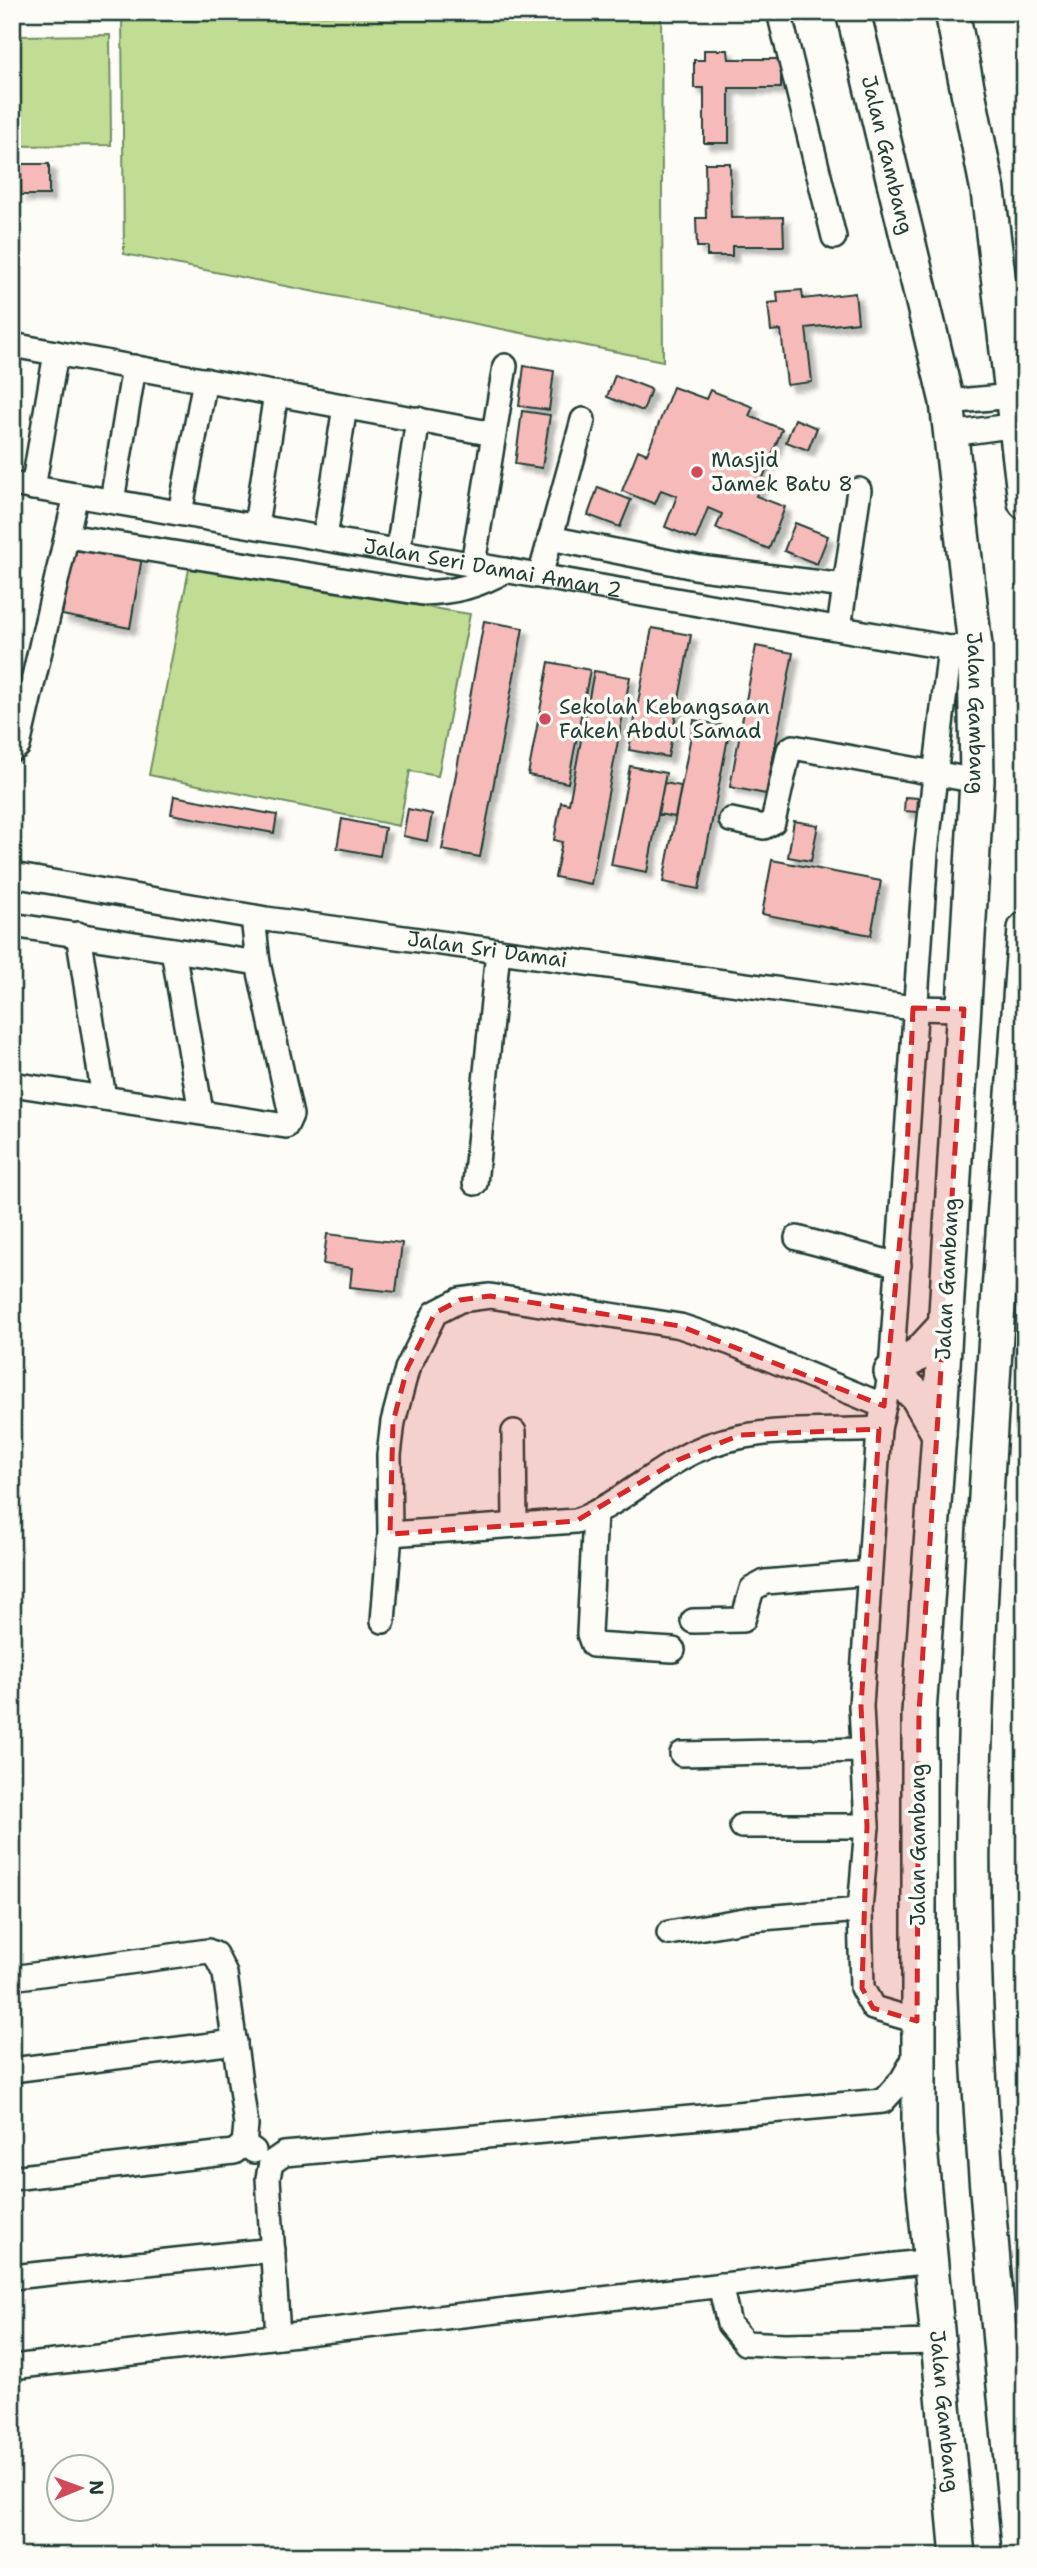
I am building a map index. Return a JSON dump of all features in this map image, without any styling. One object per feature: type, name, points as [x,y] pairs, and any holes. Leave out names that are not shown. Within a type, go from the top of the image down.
[{"type":"highway","name":"Jalan Gambang","points":[[853,12],[949,418],[962,647],[977,781],[939,1434],[919,1713],[919,2136],[958,2556]]},
{"type":"highway","points":[[952,12],[988,191],[1003,320],[1019,410],[1024,486]]},
{"type":"highway","points":[[1003,320],[1025,364]]},
{"type":"highway","points":[[1020,2556],[985,2172],[977,2029],[974,1773],[989,1477],[1025,929]]},
{"type":"highway","points":[[939,1434],[917,1396],[891,1372],[920,1353],[944,1327]]},
{"type":"street","points":[[779,12],[834,237]]},
{"type":"street","points":[[12,345],[494,434]]},
{"type":"street","points":[[23,486],[56,353]]},
{"type":"street","points":[[473,564],[505,366]]},
{"type":"street","points":[[112,501],[134,367]]},
{"type":"street","points":[[180,513],[205,380]]},
{"type":"street","points":[[256,526],[276,393]]},
{"type":"street","points":[[325,538],[345,406]]},
{"type":"street","points":[[949,418],[1019,410]]},
{"type":"street","points":[[949,418],[1019,410]]},
{"type":"street","points":[[398,551],[418,419]]},
{"type":"street","points":[[540,576],[583,420]]},
{"type":"street","name":"Jalan Seri Damai Aman 2","points":[[23,486],[962,647]]},
{"type":"street","points":[[839,628],[859,490]]},
{"type":"street","points":[[12,750],[18,746],[76,495]]},
{"type":"street","points":[[67,536],[423,593],[452,592],[482,584],[506,570]]},
{"type":"street","points":[[550,538],[699,568],[845,586]]},
{"type":"street","points":[[917,2021],[883,2013],[867,2000],[862,1988],[860,1910],[867,1826],[861,1706],[882,1418],[891,1372],[913,1008],[935,774],[962,647]]},
{"type":"street","points":[[730,820],[764,827],[773,822],[789,750],[793,747],[977,781]]},
{"type":"street","name":"Jalan Sri Damai","points":[[12,875],[253,917],[913,1008],[964,1009]]},
{"type":"street","points":[[12,1084],[286,1126],[291,1115],[258,962],[253,917]]},
{"type":"street","points":[[12,925],[258,962]]},
{"type":"street","points":[[78,934],[104,1098]]},
{"type":"street","points":[[173,950],[201,1112]]},
{"type":"street","points":[[475,1183],[498,951]]},
{"type":"street","points":[[797,1238],[899,1265]]},
{"type":"street","points":[[383,1621],[390,1534],[389,1455],[393,1422],[407,1369],[435,1313],[460,1300],[491,1296],[680,1325],[732,1343],[882,1418]]},
{"type":"street","points":[[390,1534],[576,1521],[595,1514],[678,1460],[740,1435],[882,1418]]},
{"type":"street","points":[[514,1432],[515,1525]]},
{"type":"street","points":[[595,1514],[589,1634],[593,1645],[673,1650]]},
{"type":"street","points":[[693,1621],[743,1620],[752,1589],[765,1582],[869,1573]]},
{"type":"street","points":[[682,1754],[862,1750]]},
{"type":"street","points":[[742,1826],[867,1826]]},
{"type":"street","points":[[669,1933],[750,1919],[860,1910]]},
{"type":"street","points":[[12,1978],[208,1951],[215,1954],[223,1965],[246,2125],[244,2144],[234,2152],[12,2178]]},
{"type":"street","points":[[12,2070],[234,2042]]},
{"type":"street","points":[[883,2101],[902,2080],[917,2054]]},
{"type":"street","points":[[278,2336],[268,2178],[271,2163],[284,2154],[883,2101],[904,2116],[919,2136]]},
{"type":"street","points":[[244,2144],[271,2163]]},
{"type":"street","points":[[12,2277],[273,2250]]},
{"type":"street","points":[[12,2367],[931,2261]]},
{"type":"street","points":[[720,2285],[729,2324],[745,2343],[785,2346],[938,2342]]},
{"type":"highlighted area","points":[[913,1008],[964,1009],[919,1713],[917,2021],[873,2008],[862,1988],[867,1826],[861,1706],[879,1429],[740,1435],[678,1460],[576,1521],[390,1534],[393,1422],[407,1369],[435,1313],[460,1300],[490,1296],[680,1326],[884,1406],[906,1176]]},
{"type":"green space","points":[[122,12],[252,12],[252,16],[351,15],[351,12],[661,12],[663,361],[124,254]]},
{"type":"green space","points":[[110,35],[111,145],[12,146],[12,36]]},
{"type":"green space","points":[[189,569],[470,614],[438,776],[410,771],[399,826],[149,775]]},
{"type":"building","points":[[704,50],[728,50],[729,59],[781,59],[781,88],[729,88],[729,143],[704,143],[704,88],[694,88],[694,60],[704,60]]},
{"type":"building","points":[[705,163],[730,163],[731,218],[783,217],[784,246],[732,246],[732,256],[707,256],[707,247],[697,247],[696,218],[706,218]]},
{"type":"building","points":[[21,164],[49,164],[49,195],[21,195]]},
{"type":"building","points":[[802,290],[803,299],[855,293],[858,322],[806,328],[812,382],[787,385],[781,330],[771,331],[768,303],[778,302],[777,292]]},
{"type":"building","points":[[524,366],[554,371],[549,410],[519,406]]},
{"type":"building","points":[[615,375],[651,389],[643,411],[607,397]]},
{"type":"building","name":"Masjid Jamek Batu 8","points":[[673,387],[706,399],[710,390],[753,407],[749,416],[782,429],[756,496],[785,507],[769,549],[716,528],[722,514],[708,508],[696,539],[665,527],[677,496],[661,490],[655,504],[622,491],[638,450],[647,454]]},
{"type":"building","points":[[522,411],[550,415],[542,468],[515,464]]},
{"type":"building","points":[[795,419],[817,428],[808,450],[786,442]]},
{"type":"building","points":[[598,487],[631,500],[620,527],[588,515]]},
{"type":"building","points":[[795,523],[828,536],[817,564],[784,551]]},
{"type":"building","points":[[74,547],[142,557],[130,628],[62,615]]},
{"type":"building","points":[[484,621],[523,628],[480,857],[442,850]]},
{"type":"building","points":[[652,628],[691,635],[668,757],[629,750]]},
{"type":"building","points":[[756,646],[793,653],[766,794],[730,787]]},
{"type":"building","points":[[549,662],[590,670],[568,783],[528,775]]},
{"type":"building","points":[[594,671],[630,677],[591,884],[555,877],[562,842],[554,840],[561,802],[569,804]]},
{"type":"building","points":[[694,720],[730,727],[699,889],[663,882]]},
{"type":"building","points":[[630,766],[666,773],[647,872],[611,865]]},
{"type":"building","points":[[664,783],[681,786],[675,817],[658,814]]},
{"type":"building","points":[[174,796],[277,815],[274,833],[171,814]]},
{"type":"building","points":[[905,797],[918,798],[917,812],[904,811]]},
{"type":"building","points":[[408,809],[432,814],[427,841],[403,836]]},
{"type":"building","points":[[342,819],[385,828],[380,856],[337,848]]},
{"type":"building","points":[[794,821],[818,825],[811,861],[788,857]]},
{"type":"building","points":[[772,860],[881,881],[871,935],[762,914]]},
{"type":"building","points":[[327,1234],[402,1243],[396,1292],[350,1287],[352,1268],[323,1264]]},
{"type":"place","name":"Masjid Jamek Batu 8","points":[[697,472]]},
{"type":"place","name":"Sekolah Kebangsaan Fakeh Abdul Samad","points":[[545,719]]}]
